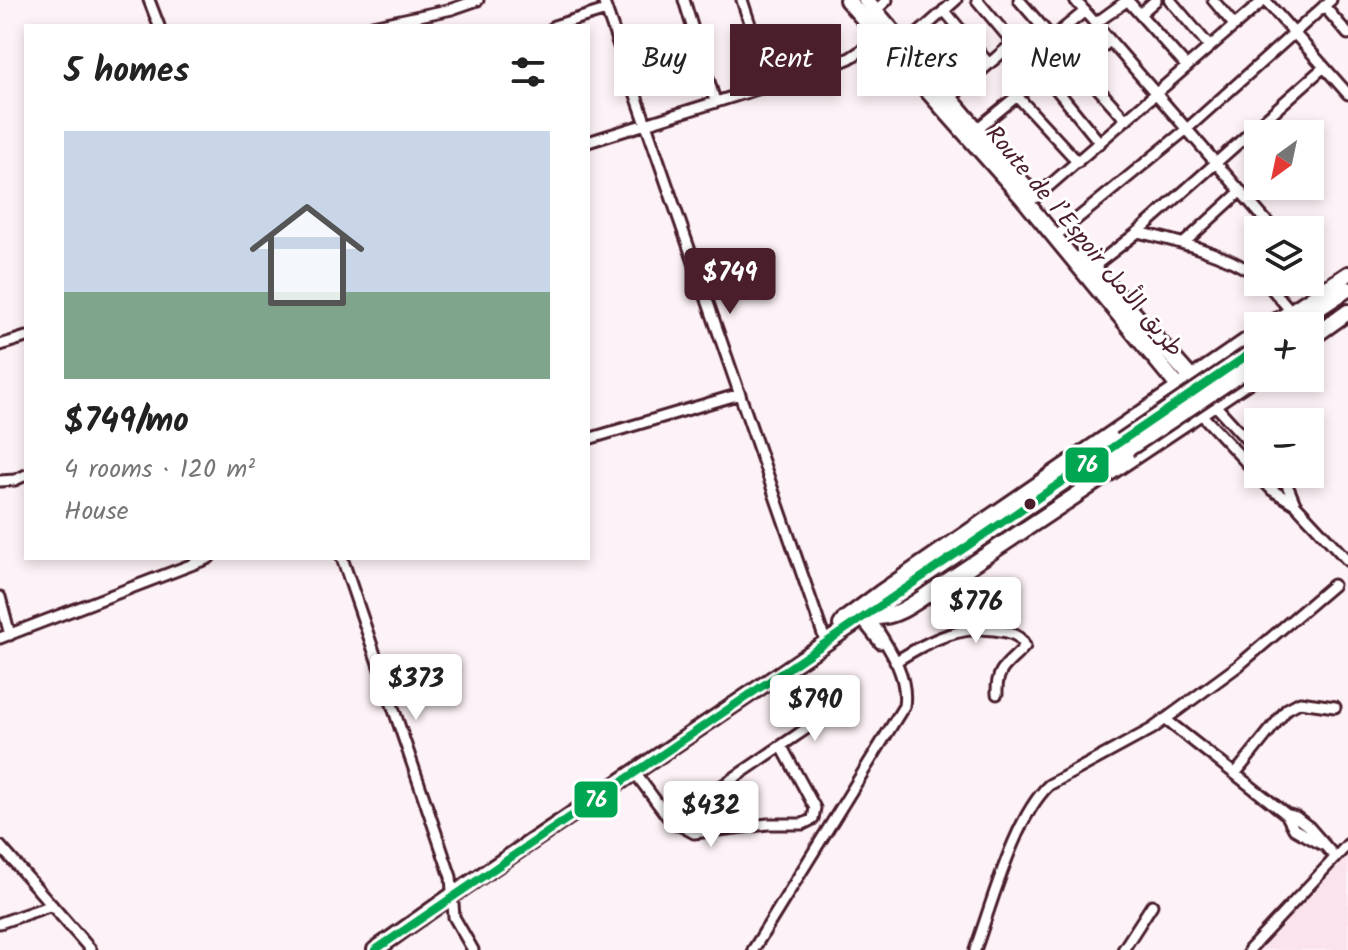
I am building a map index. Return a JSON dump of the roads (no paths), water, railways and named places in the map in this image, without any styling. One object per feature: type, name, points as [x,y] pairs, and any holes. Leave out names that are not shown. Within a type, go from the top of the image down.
[{"type":"highway","name":"Route de l’Espoir طريق الأمل","points":[[847,0],[875,24]]},
{"type":"highway","points":[[870,6],[880,24]]},
{"type":"highway","name":"Route de l’Espoir طريق الأمل","points":[[938,96],[1184,383],[1215,405]]},
{"type":"highway","name":"Route de l’Espoir طريق الأمل","points":[[951,97],[1116,295],[1184,383],[1200,413]]},
{"type":"highway","points":[[1338,302],[1348,274]]},
{"type":"highway","points":[[1324,320],[1348,289]]},
{"type":"highway","points":[[1310,312],[1338,302]]},
{"type":"highway","points":[[829,641],[845,619],[880,593],[1244,342]]},
{"type":"highway","points":[[375,950],[869,619],[1124,445],[1244,358]]},
{"type":"highway","points":[[1124,445],[1244,371]]},
{"type":"highway","points":[[636,776],[829,641],[869,619],[886,617],[901,610],[934,590],[1244,384]]},
{"type":"highway","points":[[387,950],[453,900]]},
{"type":"street","points":[[149,0],[158,24]]},
{"type":"street","points":[[381,24],[452,9],[478,0]]},
{"type":"street","points":[[684,0],[715,101]]},
{"type":"street","points":[[742,0],[750,24]]},
{"type":"street","points":[[870,6],[887,0]]},
{"type":"street","points":[[928,24],[956,0]]},
{"type":"street","points":[[977,0],[1002,30]]},
{"type":"street","points":[[1019,0],[1040,24]]},
{"type":"street","points":[[1075,0],[1262,216]]},
{"type":"street","points":[[1140,14],[1156,0]]},
{"type":"street","points":[[1170,0],[1210,47]]},
{"type":"street","points":[[1213,0],[1235,26]]},
{"type":"street","points":[[1035,198],[1265,0],[1347,90]]},
{"type":"street","points":[[1096,23],[1127,2],[1187,67]]},
{"type":"street","points":[[1062,231],[1188,128],[1327,2],[1348,34]]},
{"type":"street","points":[[559,24],[604,5],[829,641]]},
{"type":"street","points":[[944,10],[989,64]]},
{"type":"street","points":[[1069,24],[1085,11]]},
{"type":"street","points":[[951,97],[1002,53]]},
{"type":"street","points":[[1093,267],[1138,232],[1324,67]]},
{"type":"street","points":[[590,141],[732,96]]},
{"type":"street","points":[[978,128],[1017,96],[1078,162]]},
{"type":"street","points":[[1062,96],[1100,143]]},
{"type":"street","points":[[1105,96],[1126,120]]},
{"type":"street","points":[[1184,243],[1241,191]]},
{"type":"street","points":[[1138,232],[1184,243],[1244,268]]},
{"type":"street","points":[[1324,288],[1338,302]]},
{"type":"street","points":[[0,345],[24,338]]},
{"type":"street","points":[[590,438],[740,394]]},
{"type":"street","name":"Route de l’Espoir طريق الأمل","points":[[1215,405],[1244,437]]},
{"type":"street","name":"Route de l’Espoir طريق الأمل","points":[[1200,413],[1272,490],[1295,504],[1348,561]]},
{"type":"street","points":[[0,481],[24,476]]},
{"type":"street","name":"Route de l’Espoir طريق الأمل","points":[[1288,488],[1295,504]]},
{"type":"street","points":[[0,597],[5,637],[204,560]]},
{"type":"street","points":[[343,560],[451,877],[457,924],[473,950]]},
{"type":"street","points":[[975,950],[1019,832],[1038,796],[1049,785],[1165,719],[1238,666],[1333,585]]},
{"type":"street","points":[[753,950],[904,706],[905,683],[869,619]]},
{"type":"street","points":[[894,660],[958,631],[987,627],[1014,634],[1025,646],[1000,671],[996,679],[997,694]]},
{"type":"street","points":[[1235,774],[1287,709],[1300,702],[1335,707]]},
{"type":"street","points":[[677,825],[691,807],[822,718],[835,715],[847,719]]},
{"type":"street","points":[[1165,719],[1286,814],[1294,829],[1321,844],[1335,857]]},
{"type":"street","points":[[636,776],[670,820],[694,833],[759,825],[803,824],[813,819],[813,800],[782,747]]},
{"type":"street","points":[[1249,950],[1348,844]]},
{"type":"street","points":[[0,846],[91,950]]},
{"type":"street","points":[[0,923],[52,905]]},
{"type":"street","points":[[1123,950],[1152,905]]}]
